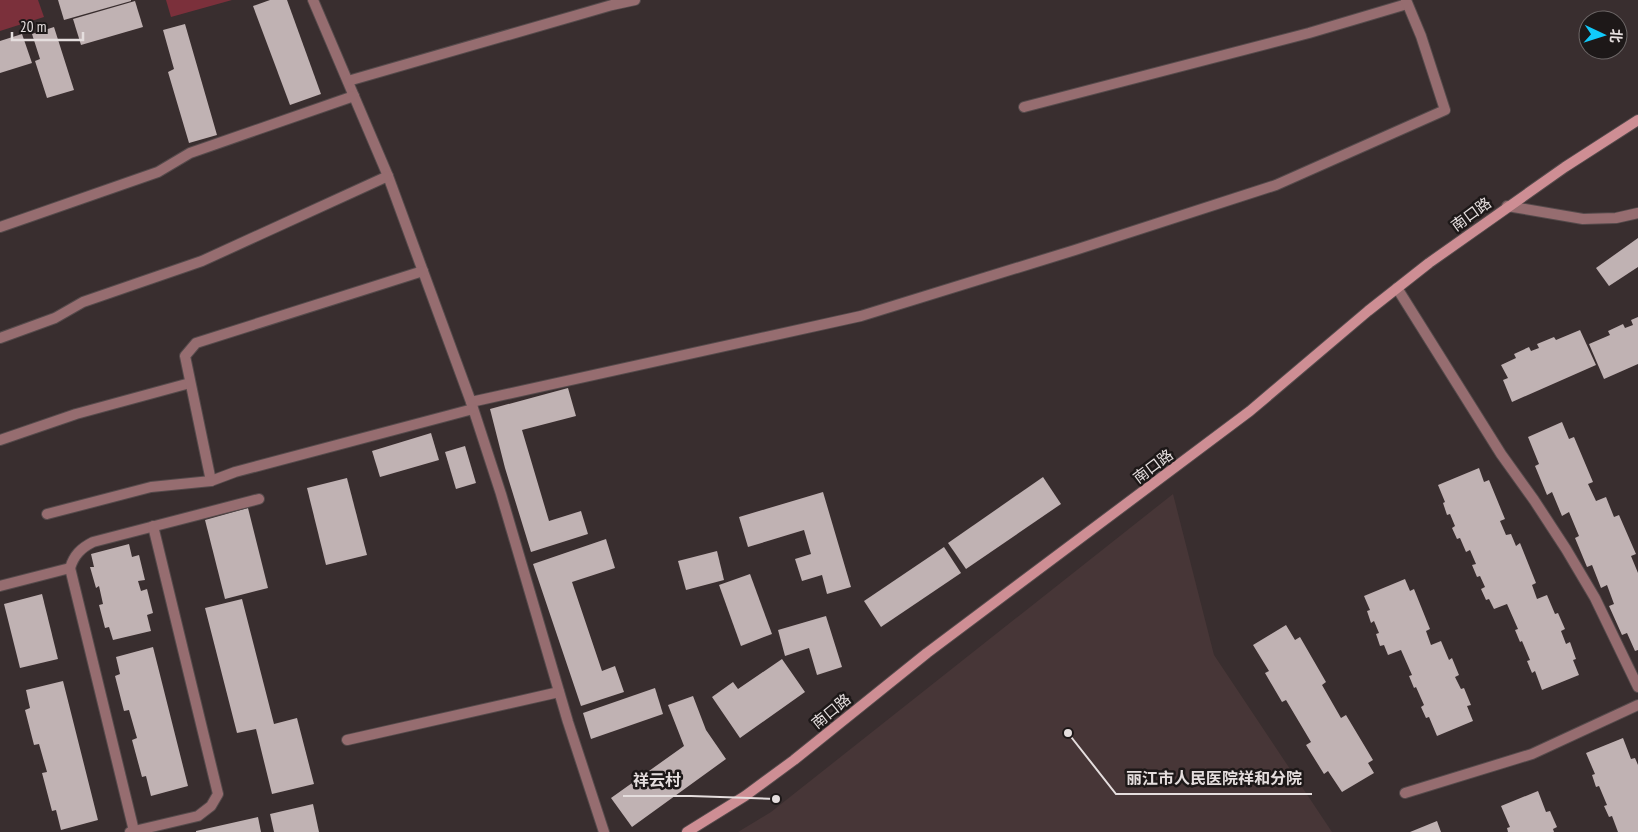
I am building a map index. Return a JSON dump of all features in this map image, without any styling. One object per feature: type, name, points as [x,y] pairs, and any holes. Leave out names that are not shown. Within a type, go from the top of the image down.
[{"type":"main road","name":"南口路","points":[[687,832],[745,796],[794,760],[927,654],[1250,412],[1308,360],[1397,288],[1507,206],[1637,120]]},
{"type":"street","points":[[313,0],[388,176],[472,405],[501,494],[559,692],[604,832]]},
{"type":"street","points":[[348,81],[635,0]]},
{"type":"street","points":[[47,514],[151,487],[212,481],[234,472],[472,405],[861,316],[1276,185],[1445,110],[1421,36],[1406,2],[1309,33],[1024,107]]},
{"type":"street","points":[[0,227],[158,172],[190,153],[354,96]]},
{"type":"street","points":[[0,338],[55,318],[83,302],[202,261],[388,176]]},
{"type":"street","points":[[1507,206],[1583,219],[1616,218],[1638,212]]},
{"type":"street","points":[[212,481],[185,356],[196,343],[423,271]]},
{"type":"street","points":[[1397,288],[1501,454],[1566,549],[1595,598],[1638,687]]},
{"type":"street","points":[[0,440],[76,414],[190,383]]},
{"type":"street","points":[[153,526],[218,794],[211,806],[198,816],[132,831],[70,568],[76,553],[84,546],[93,542],[153,526],[259,498]]},
{"type":"street","points":[[0,586],[70,568]]},
{"type":"street","points":[[347,740],[559,692]]},
{"type":"street","points":[[1405,793],[1532,754],[1638,705]]},
{"type":"shaded area","points":[[0,0],[38,0],[44,17],[0,31]]},
{"type":"shaded area","points":[[166,0],[232,0],[171,17]]},
{"type":"shaded area","points":[[1173,494],[1214,655],[1332,832],[738,832],[771,812]]},
{"type":"building","points":[[58,0],[131,0],[131,1],[64,20]]},
{"type":"building","points":[[270,0],[287,0],[321,94],[290,105],[253,6]]},
{"type":"building","points":[[135,1],[143,27],[81,45],[73,19]]},
{"type":"building","points":[[185,24],[217,135],[189,143],[168,72],[174,69],[163,30]]},
{"type":"building","points":[[54,27],[74,90],[47,98],[35,61],[40,59],[32,34]]},
{"type":"building","points":[[22,34],[32,63],[0,73],[0,41]]},
{"type":"building","points":[[1638,238],[1638,267],[1609,286],[1596,268]]},
{"type":"building","points":[[1638,317],[1638,364],[1604,379],[1589,344],[1610,335],[1608,331],[1623,324],[1625,328],[1633,325],[1631,320]]},
{"type":"building","points":[[1580,330],[1596,365],[1512,402],[1503,380],[1508,378],[1501,365],[1516,358],[1514,354],[1529,347],[1531,351],[1539,348],[1537,344],[1554,337],[1556,340]]},
{"type":"building","points":[[568,388],[576,416],[522,430],[549,521],[581,511],[588,534],[531,552],[505,468],[490,409]]},
{"type":"building","points":[[1562,422],[1569,439],[1574,437],[1593,482],[1588,484],[1596,501],[1606,497],[1614,517],[1619,515],[1636,554],[1631,556],[1638,573],[1638,650],[1635,651],[1627,633],[1622,635],[1609,606],[1614,604],[1607,585],[1601,588],[1592,565],[1587,567],[1575,538],[1579,536],[1569,512],[1562,516],[1552,492],[1547,495],[1535,466],[1539,464],[1528,437]]},
{"type":"building","points":[[431,433],[439,460],[380,477],[372,451]]},
{"type":"building","points":[[465,446],[476,483],[456,489],[445,452]]},
{"type":"building","points":[[1479,468],[1484,482],[1489,480],[1505,519],[1500,521],[1506,535],[1511,534],[1516,546],[1520,543],[1536,583],[1532,585],[1537,599],[1547,595],[1555,614],[1558,613],[1565,629],[1561,631],[1566,644],[1570,642],[1576,659],[1573,660],[1579,675],[1542,690],[1535,671],[1532,673],[1527,661],[1530,660],[1515,630],[1518,629],[1507,604],[1494,609],[1489,599],[1486,600],[1481,589],[1485,587],[1480,576],[1477,577],[1472,565],[1476,564],[1470,550],[1466,552],[1460,538],[1457,539],[1452,528],[1455,526],[1450,514],[1447,515],[1443,503],[1445,502],[1438,485]]},
{"type":"building","points":[[1043,477],[1061,504],[966,569],[948,543]]},
{"type":"building","points":[[347,478],[367,555],[326,565],[307,488]]},
{"type":"building","points":[[823,492],[851,587],[827,594],[822,575],[802,581],[795,559],[811,554],[804,530],[748,547],[739,517]]},
{"type":"building","points":[[248,508],[268,588],[225,599],[205,520]]},
{"type":"building","points":[[606,539],[615,568],[572,582],[602,671],[615,666],[624,692],[581,706],[533,564]]},
{"type":"building","points":[[129,544],[132,557],[139,555],[145,580],[138,581],[141,591],[147,589],[153,613],[147,615],[151,631],[113,640],[109,627],[105,628],[99,605],[103,604],[99,586],[96,588],[90,567],[94,567],[91,554]]},
{"type":"building","points":[[944,547],[961,573],[881,627],[864,601]]},
{"type":"building","points":[[717,551],[724,580],[686,590],[678,561]]},
{"type":"building","points":[[750,574],[772,634],[741,646],[719,585]]},
{"type":"building","points":[[1405,579],[1410,591],[1414,589],[1430,629],[1426,631],[1431,645],[1441,641],[1449,660],[1452,658],[1459,675],[1455,677],[1461,689],[1464,688],[1471,705],[1467,706],[1473,721],[1437,736],[1429,717],[1426,718],[1421,707],[1424,705],[1416,687],[1414,688],[1409,676],[1412,675],[1401,650],[1388,655],[1384,645],[1380,646],[1376,634],[1379,633],[1374,621],[1371,623],[1367,611],[1370,610],[1364,596]]},
{"type":"building","points":[[42,594],[58,659],[20,668],[4,604]]},
{"type":"building","points":[[242,599],[274,724],[297,718],[314,784],[272,794],[256,729],[237,733],[205,608]]},
{"type":"building","points":[[826,616],[842,667],[817,675],[809,648],[785,656],[778,630]]},
{"type":"building","points":[[1286,625],[1295,640],[1300,637],[1326,682],[1322,685],[1341,718],[1346,715],[1373,760],[1368,763],[1374,773],[1342,792],[1328,771],[1324,774],[1306,745],[1311,742],[1286,700],[1282,702],[1265,673],[1269,671],[1253,645]]},
{"type":"building","points":[[153,647],[188,786],[151,796],[146,776],[142,777],[132,740],[137,738],[129,710],[124,711],[115,676],[120,674],[116,657]]},
{"type":"building","points":[[782,659],[805,692],[740,738],[712,697],[733,682],[738,689]]},
{"type":"building","points":[[63,681],[98,820],[61,830],[56,810],[52,811],[42,773],[47,772],[39,744],[34,745],[25,710],[30,708],[26,690]]},
{"type":"building","points":[[655,688],[663,714],[591,739],[583,713]]},
{"type":"building","points":[[693,696],[706,730],[726,759],[632,827],[611,798],[684,746],[668,705]]},
{"type":"building","points":[[1623,738],[1631,759],[1635,758],[1638,765],[1638,832],[1618,832],[1612,816],[1609,817],[1604,806],[1607,805],[1599,786],[1596,787],[1592,775],[1595,774],[1586,753]]},
{"type":"building","points":[[1538,791],[1546,812],[1550,811],[1557,827],[1553,829],[1554,832],[1508,832],[1507,828],[1510,827],[1501,806]]},
{"type":"building","points":[[313,804],[319,832],[274,832],[270,814]]},
{"type":"building","points":[[258,817],[261,832],[196,832],[196,831]]},
{"type":"building","points":[[1437,821],[1441,832],[1410,832]]},
{"type":"place","name":"丽江市人民医院祥和分院","points":[[1068,733]]},
{"type":"place","name":"祥云村","points":[[776,799]]}]
